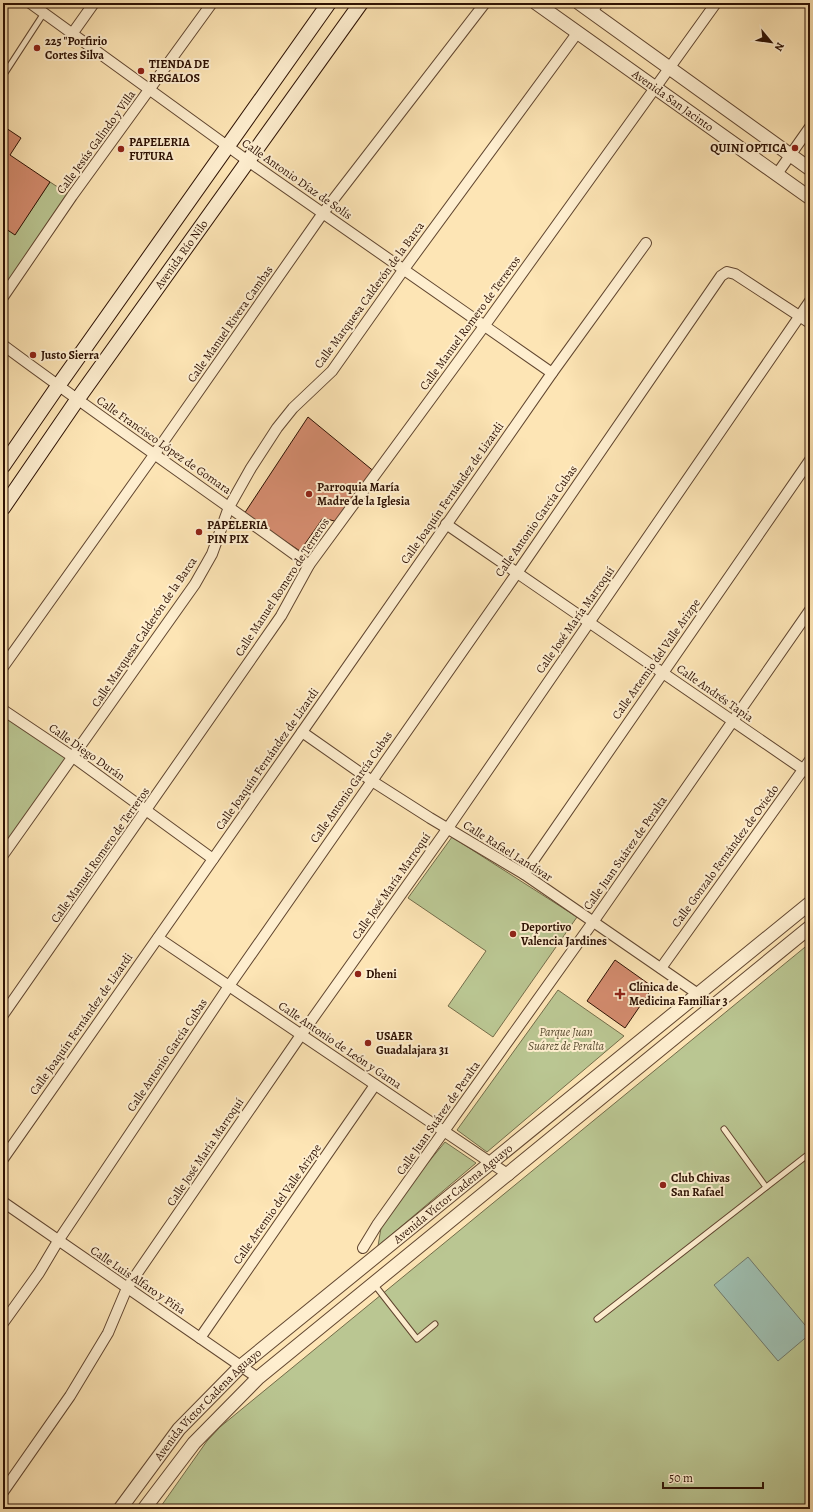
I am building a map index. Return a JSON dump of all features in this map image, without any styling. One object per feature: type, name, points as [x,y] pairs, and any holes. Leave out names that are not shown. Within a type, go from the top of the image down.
[{"type":"main road","name":"Avenida Río Nilo","points":[[3,466],[329,3]]},
{"type":"main road","name":"Avenida Río Nilo","points":[[3,508],[78,400],[361,3]]},
{"type":"street","name":"Calle Antonio Díaz de Solís","points":[[30,3],[248,161],[552,373]]},
{"type":"street","points":[[72,34],[94,3]]},
{"type":"street","name":"Calle Jesús Galindo y Villa","points":[[3,296],[72,196],[212,3]]},
{"type":"street","name":"Calle Manuel Rivera Cambas","points":[[3,667],[154,455],[323,213],[485,3]]},
{"type":"street","name":"Avenida San Jacinto","points":[[536,3],[810,198]]},
{"type":"street","name":"Avenida San Jacinto","points":[[579,3],[595,7],[670,68],[810,169]]},
{"type":"street","name":"Calle Manuel Romero de Terreros","points":[[3,1016],[281,616],[309,565],[485,326],[716,3]]},
{"type":"street","name":"Calle Marquesa Calderón de la Barca","points":[[3,855],[195,584],[212,554],[229,507],[251,468],[278,428],[293,408],[332,371],[404,269],[578,32]]},
{"type":"street","points":[[777,174],[810,127]]},
{"type":"street","name":"Calle Joaquín Fernández de Lizardi","points":[[3,1159],[446,524],[552,373],[646,243]]},
{"type":"street","name":"Calle Antonio García Cubas","points":[[3,1323],[39,1273],[58,1241],[229,986],[517,573],[721,276],[727,272],[735,274],[800,316]]},
{"type":"street","name":"Calle José María Marroquí","points":[[3,1492],[70,1396],[108,1333],[127,1288],[301,1035],[448,828],[810,301]]},
{"type":"street","points":[[800,316],[810,323]]},
{"type":"street","name":"Calle Francisco López de Gomara","points":[[3,345],[309,565]]},
{"type":"street","name":"Calle Artemio del Valle Arizpe","points":[[524,874],[810,460]]},
{"type":"street","name":"Calle Andrés Tapia","points":[[446,524],[807,772]]},
{"type":"street","name":"Calle Juan Suárez de Peralta","points":[[363,1248],[377,1225],[593,922],[810,610]]},
{"type":"street","name":"Calle Diego Durán","points":[[3,710],[73,757],[213,859]]},
{"type":"street","name":"Calle Rafael Landívar","points":[[302,732],[430,818],[524,874],[698,994]]},
{"type":"street","name":"Calle Gonzalo Fernández de Oviedo","points":[[661,968],[807,772],[810,760]]},
{"type":"street","name":"Avenida Víctor Cadena Aguayo","points":[[120,1509],[180,1429],[241,1366],[810,903]]},
{"type":"street","name":"Avenida Víctor Cadena Aguayo","points":[[144,1509],[194,1443],[258,1378],[509,1175],[810,928]]},
{"type":"street","name":"Calle Antonio de León y Gama","points":[[158,938],[509,1175]]},
{"type":"street","name":"Calle Artemio del Valle Arizpe","points":[[200,1338],[375,1085]]},
{"type":"street","name":"Calle Luis Alfaro y Piña","points":[[3,1202],[258,1378]]},
{"type":"lane","points":[[3,76],[44,13]]},
{"type":"lane","points":[[724,1129],[766,1187]]},
{"type":"lane","points":[[596,1319],[810,1153]]},
{"type":"lane","points":[[374,1284],[417,1339],[436,1324]]},
{"type":"green space","points":[[50,182],[70,195],[3,294],[3,227],[15,234]]},
{"type":"green space","points":[[3,716],[67,758],[3,847]]},
{"type":"green space","name":"Deportivo Valencia Jardines","points":[[452,837],[577,917],[493,1037],[448,1006],[486,951],[408,898]]},
{"type":"green space","name":"Club Chivas San Rafael","points":[[810,943],[810,1509],[159,1509],[207,1441],[220,1427]]},
{"type":"green space","name":"Parque Juan Suárez de Peralta","points":[[558,990],[624,1036],[487,1152],[457,1130]]},
{"type":"green space","points":[[445,1142],[476,1163],[378,1246],[381,1228],[394,1204]]},
{"type":"shaded area","points":[[748,1257],[810,1331],[810,1334],[778,1361],[714,1285]]},
{"type":"building","points":[[3,126],[21,138],[10,155],[50,182],[15,235],[3,227]]},
{"type":"building","name":"Parroquia María Madre de la Iglesia","points":[[308,417],[376,473],[338,522],[323,518],[300,551],[244,514]]},
{"type":"building","name":"Clínica de Medicina Familiar 3","points":[[615,960],[653,987],[625,1028],[587,1001]]},
{"type":"place","name":"225 \"Porfirio Cortes Silva","points":[[37,48]]},
{"type":"place","name":"TIENDA DE REGALOS","points":[[141,71]]},
{"type":"place","name":"QUINI OPTICA","points":[[795,148]]},
{"type":"place","name":"PAPELERIA FUTURA","points":[[121,149]]},
{"type":"place","name":"Justo Sierra","points":[[33,355]]},
{"type":"place","name":"Parroquia María Madre de la Iglesia","points":[[309,494]]},
{"type":"place","name":"PAPELERIA PIN PIX","points":[[199,532]]},
{"type":"place","name":"Deportivo Valencia Jardines","points":[[513,934]]},
{"type":"place","name":"Dheni","points":[[358,974]]},
{"type":"place","name":"Clínica de Medicina Familiar 3","points":[[620,994]]},
{"type":"place","name":"USAER Guadalajara 31","points":[[368,1043]]},
{"type":"place","name":"Club Chivas San Rafael","points":[[663,1185]]}]
